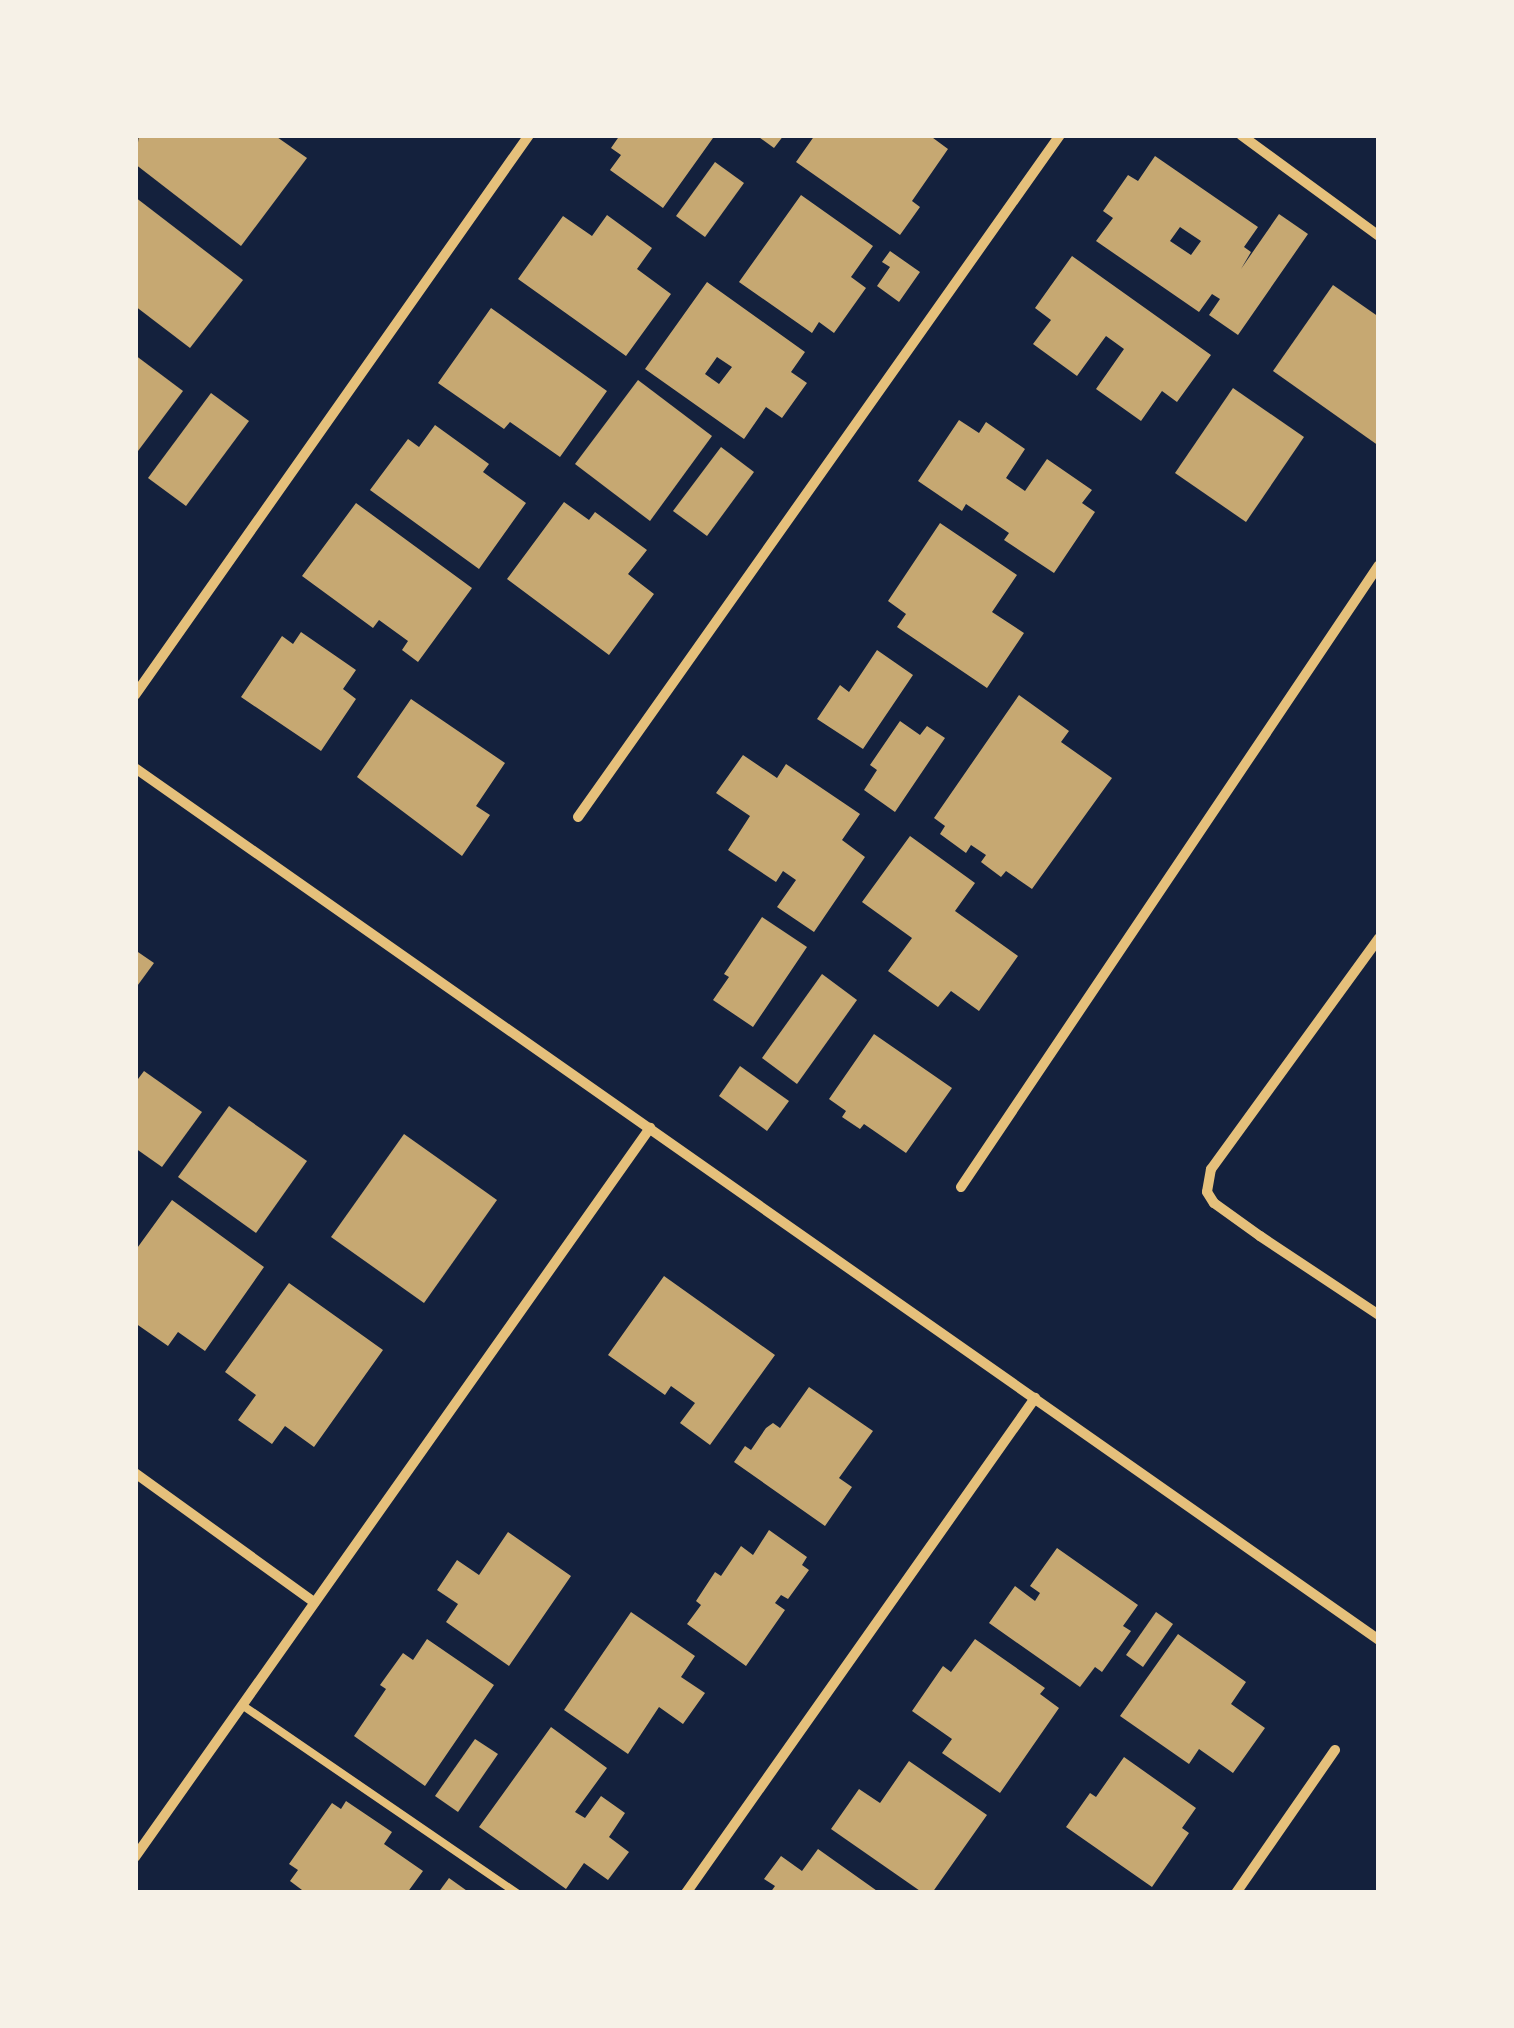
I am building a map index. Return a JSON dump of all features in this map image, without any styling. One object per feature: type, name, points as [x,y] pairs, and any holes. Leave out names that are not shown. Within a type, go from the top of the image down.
[{"type":"street","points":[[135,696],[529,135]]},
{"type":"street","points":[[578,817],[1060,135]]},
{"type":"street","points":[[1242,135],[1379,236]]},
{"type":"street","points":[[961,1186],[1379,566]]},
{"type":"street","points":[[135,768],[1379,1640]]},
{"type":"street","points":[[1379,938],[1211,1169],[1208,1192],[1214,1203],[1379,1314]]},
{"type":"street","points":[[135,1857],[650,1128]]},
{"type":"street","points":[[686,1893],[1035,1398]]},
{"type":"street","points":[[135,1473],[314,1602]]},
{"type":"street","points":[[1236,1893],[1335,1750]]},
{"type":"lane","points":[[242,1705],[516,1893]]},
{"type":"building","points":[[139,135],[274,135],[307,158],[241,246],[135,164]]},
{"type":"building","points":[[620,135],[713,138],[663,208],[610,170],[621,155],[611,148]]},
{"type":"building","points":[[756,135],[784,135],[774,148]]},
{"type":"building","points":[[815,135],[929,135],[948,149],[912,201],[920,207],[900,235],[796,162]]},
{"type":"building","points":[[1155,156],[1258,227],[1244,247],[1251,252],[1241,269],[1279,214],[1308,234],[1238,335],[1209,315],[1220,299],[1212,294],[1199,312],[1096,241],[1113,218],[1103,211],[1128,175],[1138,181]],"holes":[[[1180,227],[1201,241],[1191,255],[1170,241]]]},
{"type":"building","points":[[715,162],[744,183],[705,237],[676,216]]},
{"type":"building","points":[[801,195],[873,246],[851,277],[866,288],[834,333],[819,322],[812,333],[739,282]]},
{"type":"building","points":[[135,197],[243,280],[190,348],[135,306]]},
{"type":"building","points":[[607,215],[652,248],[637,269],[671,294],[626,356],[518,279],[563,216],[592,236]]},
{"type":"building","points":[[890,251],[920,272],[899,302],[877,286],[890,267],[882,262]]},
{"type":"building","points":[[1072,256],[1211,355],[1177,402],[1162,391],[1141,421],[1096,389],[1124,349],[1106,336],[1077,376],[1033,344],[1051,320],[1035,308]]},
{"type":"building","points":[[707,282],[805,352],[791,372],[807,383],[782,418],[766,407],[744,439],[645,369]],"holes":[[[717,357],[732,367],[719,384],[705,374]]]},
{"type":"building","points":[[1333,285],[1379,317],[1379,446],[1273,371]]},
{"type":"building","points":[[491,308],[607,391],[560,457],[510,422],[504,429],[438,383]]},
{"type":"building","points":[[135,355],[183,391],[135,455]]},
{"type":"building","points":[[638,380],[712,436],[650,521],[575,464]]},
{"type":"building","points":[[1233,388],[1304,437],[1246,522],[1175,473]]},
{"type":"building","points":[[211,393],[249,421],[186,506],[148,478]]},
{"type":"building","points":[[959,420],[979,433],[986,422],[1025,449],[1006,478],[1025,491],[1047,459],[1092,490],[1082,503],[1095,512],[1054,573],[1004,540],[1009,533],[966,504],[962,511],[918,481]]},
{"type":"building","points":[[435,425],[489,464],[483,472],[526,503],[479,569],[370,490],[408,439],[419,447]]},
{"type":"building","points":[[721,447],[754,472],[707,536],[673,511]]},
{"type":"building","points":[[564,502],[589,520],[595,512],[647,550],[628,574],[654,594],[609,655],[507,579]]},
{"type":"building","points":[[356,503],[472,588],[418,662],[402,650],[408,641],[379,620],[373,628],[302,576]]},
{"type":"building","points":[[940,523],[1017,575],[992,612],[1024,633],[987,688],[897,627],[906,614],[888,601]]},
{"type":"building","points":[[301,632],[356,670],[343,689],[356,699],[321,751],[241,697],[282,636],[293,644]]},
{"type":"building","points":[[877,650],[913,675],[863,749],[817,719],[840,685],[849,692]]},
{"type":"building","points":[[1019,695],[1069,731],[1061,742],[1112,778],[1032,889],[1006,871],[1001,877],[981,862],[986,855],[971,845],[966,853],[940,834],[945,826],[934,818]]},
{"type":"building","points":[[411,699],[505,763],[476,806],[490,815],[462,856],[357,777]]},
{"type":"building","points":[[900,721],[920,735],[927,726],[945,738],[895,812],[864,790],[877,770],[870,765]]},
{"type":"building","points":[[743,755],[777,778],[786,764],[860,814],[842,840],[865,857],[814,932],[777,907],[796,880],[783,871],[776,882],[728,850],[750,816],[716,793]]},
{"type":"building","points":[[910,836],[975,883],[955,911],[1018,956],[979,1011],[951,991],[938,1007],[888,971],[912,938],[862,902]]},
{"type":"building","points":[[762,917],[807,947],[753,1027],[713,1000],[729,977],[724,974]]},
{"type":"building","points":[[135,950],[154,963],[135,989]]},
{"type":"building","points":[[822,974],[857,1000],[797,1084],[762,1058]]},
{"type":"building","points":[[874,1034],[952,1088],[906,1153],[864,1124],[860,1129],[842,1117],[846,1111],[829,1099]]},
{"type":"building","points":[[740,1066],[789,1101],[767,1131],[719,1096]]},
{"type":"building","points":[[144,1071],[202,1112],[162,1167],[135,1148],[135,1083]]},
{"type":"building","points":[[229,1106],[307,1161],[256,1233],[178,1177]]},
{"type":"building","points":[[404,1134],[497,1200],[424,1303],[331,1237]]},
{"type":"building","points":[[172,1200],[264,1267],[205,1351],[178,1332],[168,1346],[135,1323],[135,1251]]},
{"type":"building","points":[[664,1276],[775,1355],[710,1445],[680,1423],[695,1403],[671,1386],[665,1395],[608,1355]]},
{"type":"building","points":[[289,1283],[383,1350],[314,1447],[285,1426],[272,1444],[238,1420],[256,1395],[225,1372]]},
{"type":"building","points":[[809,1387],[873,1431],[839,1478],[852,1487],[825,1526],[734,1462],[745,1446],[751,1450],[766,1428],[773,1423],[780,1428]]},
{"type":"building","points":[[769,1530],[807,1557],[802,1565],[809,1570],[788,1599],[781,1595],[775,1603],[785,1610],[746,1666],[687,1624],[701,1605],[696,1601],[715,1572],[721,1576],[741,1546],[753,1555]]},
{"type":"building","points":[[508,1532],[571,1576],[509,1666],[446,1622],[458,1604],[437,1590],[457,1560],[479,1575]]},
{"type":"building","points":[[1057,1548],[1138,1605],[1123,1626],[1131,1631],[1102,1672],[1095,1667],[1080,1687],[989,1623],[1015,1586],[1035,1601],[1040,1593],[1030,1586]]},
{"type":"building","points":[[631,1612],[695,1656],[681,1677],[705,1693],[683,1724],[659,1707],[628,1754],[564,1710]]},
{"type":"building","points":[[1156,1612],[1173,1624],[1143,1667],[1126,1655]]},
{"type":"building","points":[[1178,1634],[1246,1682],[1231,1704],[1265,1728],[1233,1773],[1199,1749],[1189,1764],[1120,1716]]},
{"type":"building","points":[[427,1639],[494,1685],[425,1786],[354,1736],[386,1689],[380,1685],[403,1653],[413,1660]]},
{"type":"building","points":[[975,1639],[1045,1688],[1040,1694],[1059,1708],[1000,1793],[942,1753],[952,1739],[912,1711],[943,1666],[951,1672]]},
{"type":"building","points":[[551,1727],[607,1768],[575,1812],[585,1818],[601,1796],[625,1813],[609,1837],[629,1852],[608,1880],[584,1863],[566,1889],[479,1827]]},
{"type":"building","points":[[475,1739],[498,1754],[458,1812],[435,1796]]},
{"type":"building","points":[[1124,1757],[1196,1808],[1182,1828],[1189,1833],[1152,1887],[1066,1827],[1090,1793],[1096,1797]]},
{"type":"building","points":[[909,1761],[987,1815],[932,1893],[923,1893],[831,1829],[859,1789],[880,1803]]},
{"type":"building","points":[[346,1801],[392,1832],[384,1844],[423,1871],[407,1893],[306,1893],[290,1881],[298,1870],[289,1864],[332,1803],[341,1809]]},
{"type":"building","points":[[818,1849],[880,1893],[770,1893],[775,1886],[764,1879],[781,1856],[802,1871]]},
{"type":"building","points":[[449,1878],[470,1893],[438,1893]]}]
